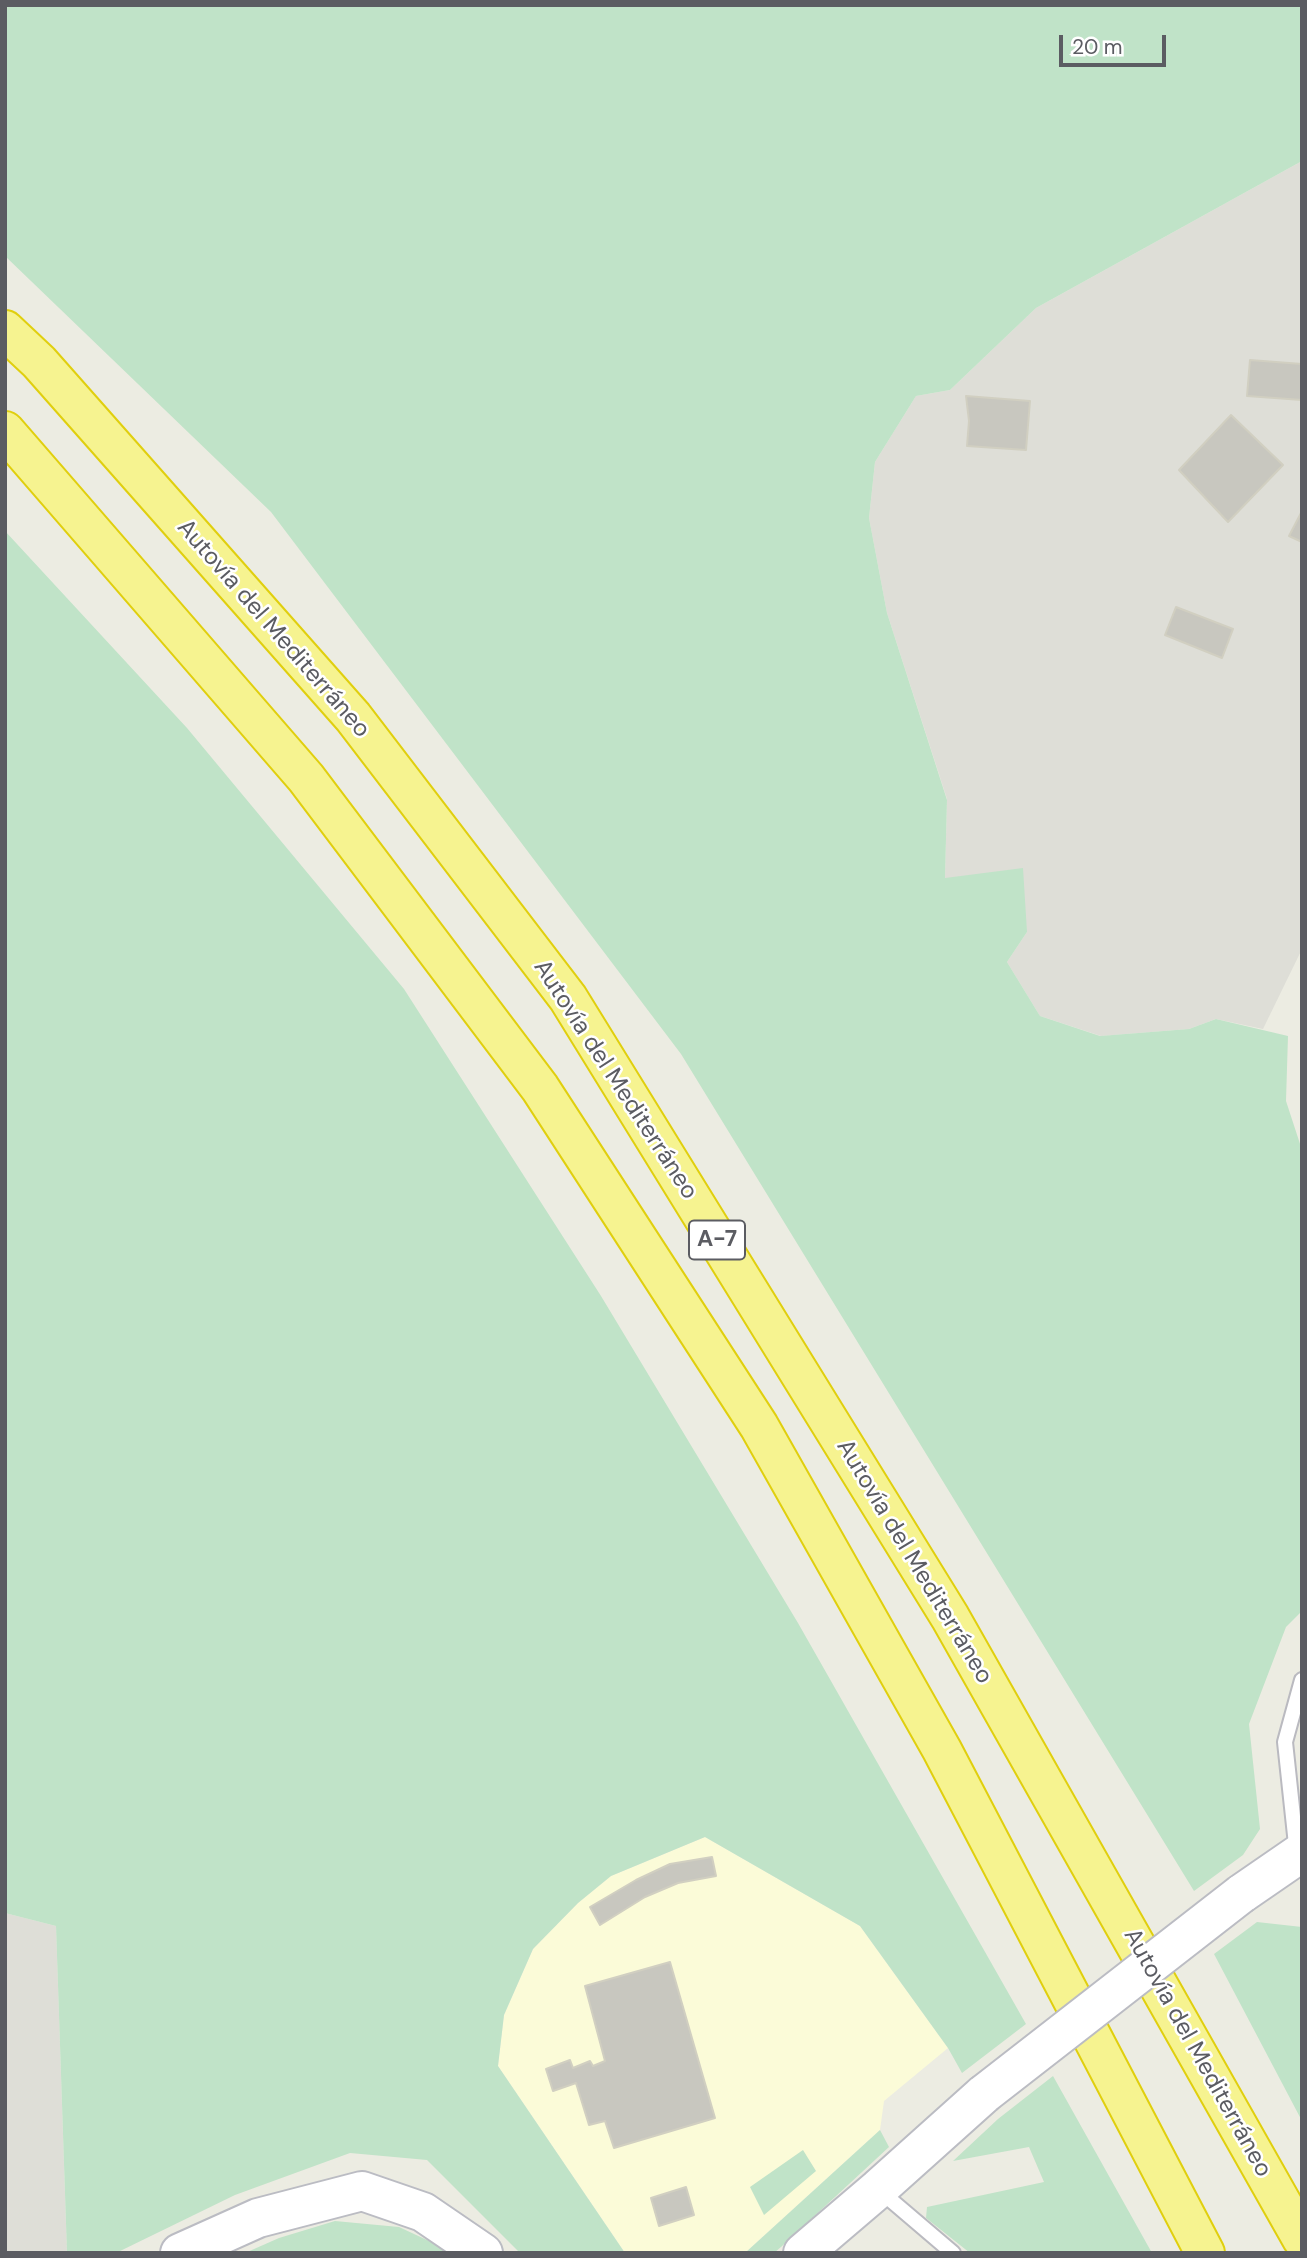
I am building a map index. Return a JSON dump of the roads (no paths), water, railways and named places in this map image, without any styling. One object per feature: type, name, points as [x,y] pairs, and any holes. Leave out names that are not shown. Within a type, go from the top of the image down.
[{"type":"highway","name":"Autovía del Mediterráneo","points":[[5,330],[39,362],[353,717],[568,998],[950,1617],[1302,2239]]},
{"type":"highway","name":"A-7","points":[[5,431],[306,778],[540,1088],[765,1438],[942,1750],[1205,2253]]},
{"type":"main road","points":[[803,2253],[984,2094],[1241,1894],[1300,1854]]},
{"type":"main road","points":[[180,2253],[258,2218],[362,2191],[424,2212],[482,2253]]},
{"type":"lane","points":[[1300,1854],[1285,1742],[1302,1680]]},
{"type":"lane","points":[[877,2189],[953,2253]]}]
